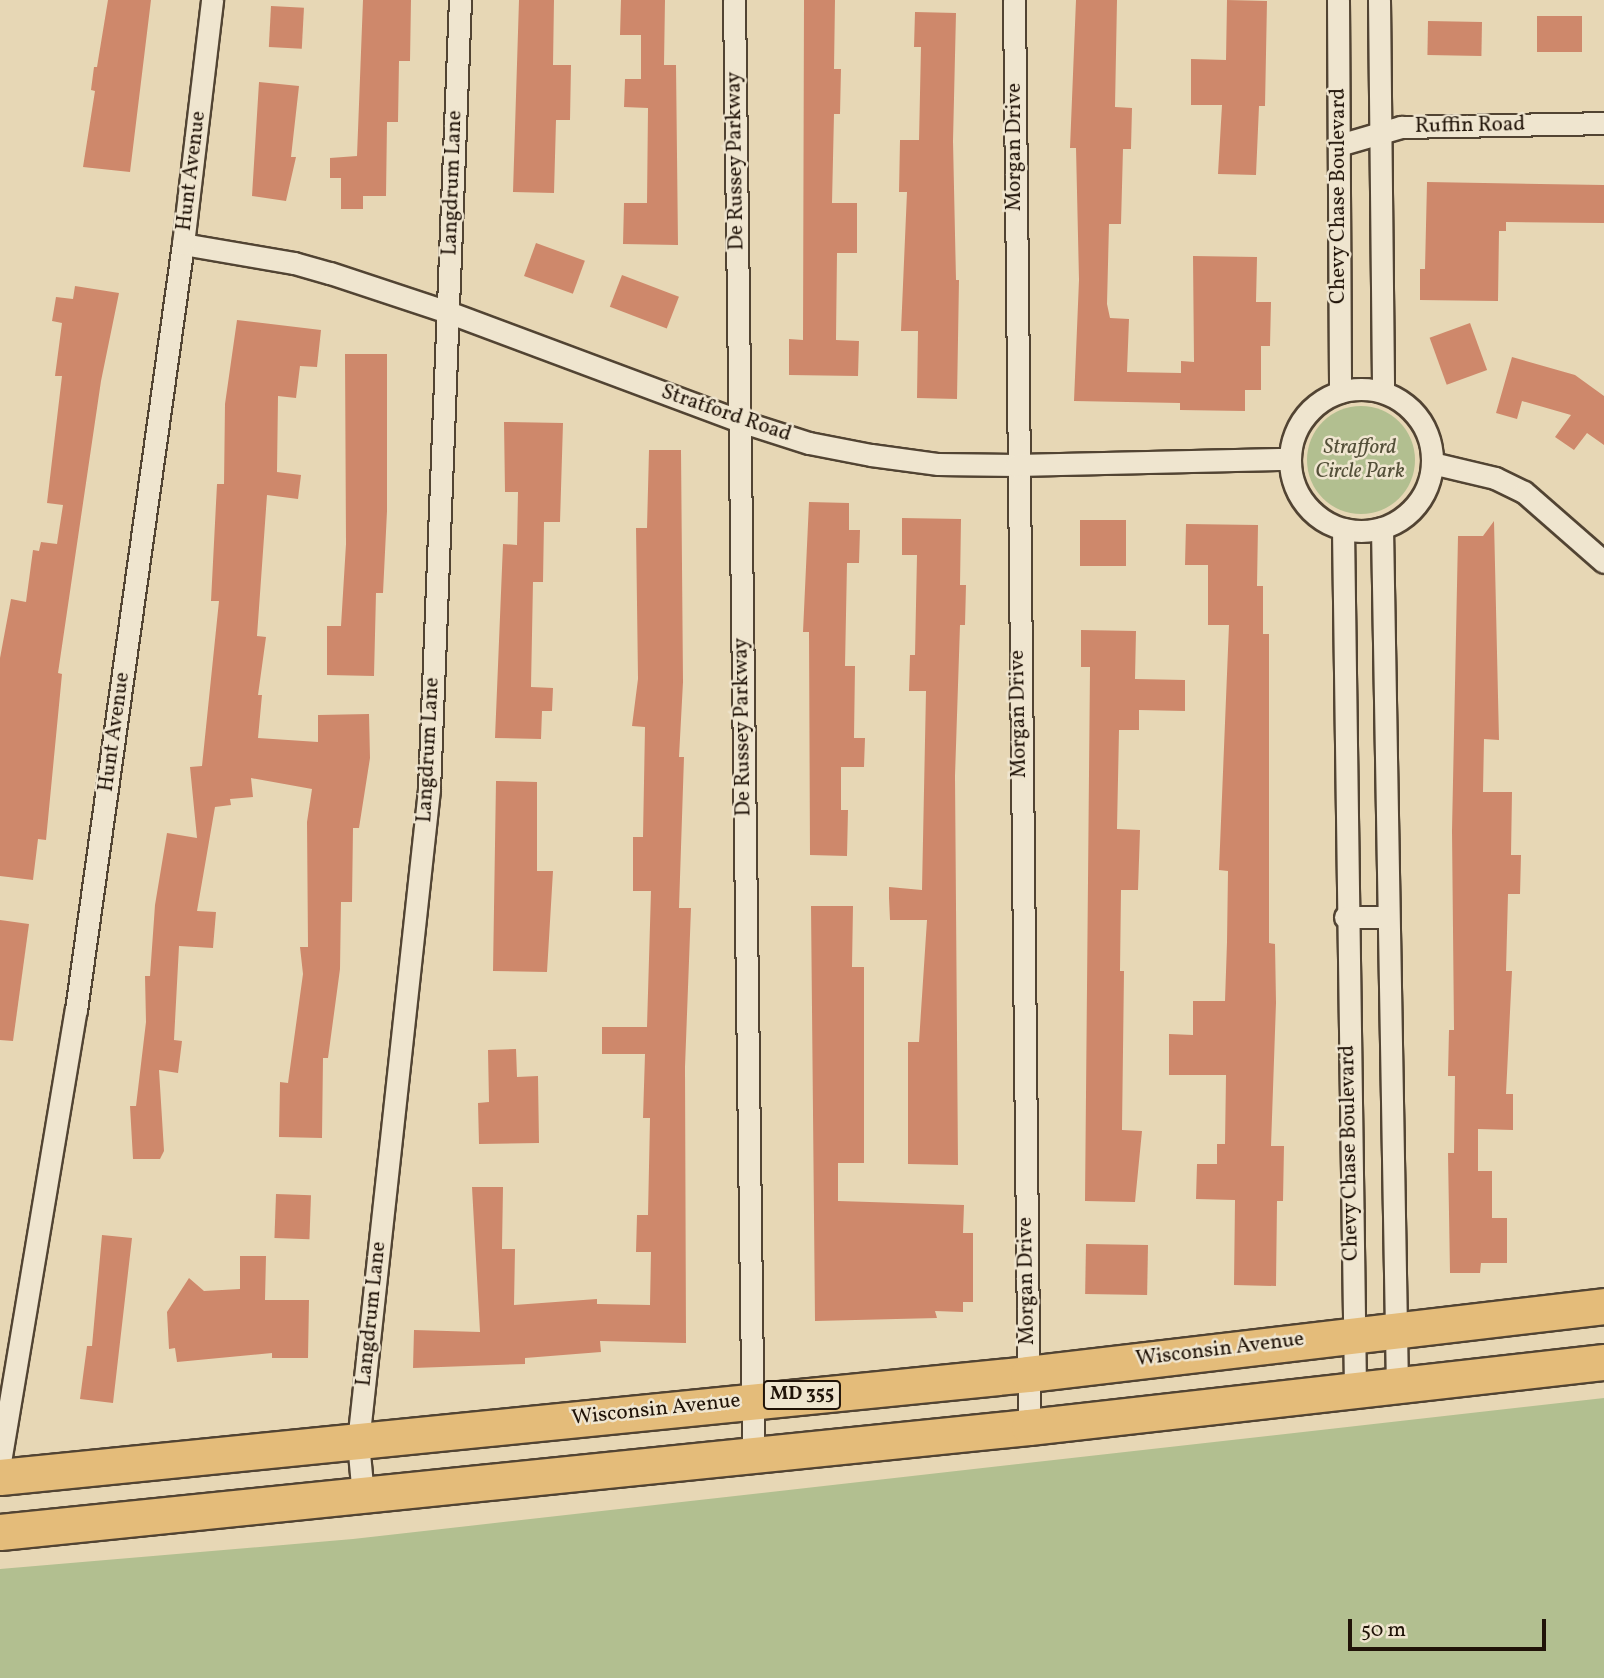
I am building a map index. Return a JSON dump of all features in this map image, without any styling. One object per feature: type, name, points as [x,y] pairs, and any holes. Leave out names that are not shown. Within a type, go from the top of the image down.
[{"type":"main road","name":"Wisconsin Avenue","points":[[0,1477],[1028,1374],[1604,1306]]},
{"type":"main road","points":[[0,1532],[1029,1427],[1604,1362]]},
{"type":"street","name":"Hunt Avenue","points":[[0,1462],[76,1010],[183,244],[212,0]]},
{"type":"street","name":"Langdrum Lane","points":[[363,1496],[358,1442],[429,789],[460,0]]},
{"type":"street","name":"De Russey Parkway","points":[[734,0],[753,1455]]},
{"type":"street","name":"Morgan Drive","points":[[1014,0],[1016,465],[1029,1427]]},
{"type":"street","name":"Chevy Chase Boulevard","points":[[1338,0],[1339,392]]},
{"type":"street","name":"Chevy Chase Boulevard","points":[[1378,0],[1383,392]]},
{"type":"street","name":"Ruffin Road","points":[[1339,145],[1401,127],[1604,123]]},
{"type":"street","name":"Stratford Road","points":[[183,244],[294,263],[448,312],[740,421],[809,443],[938,464],[1016,465],[1290,459]]},
{"type":"street","points":[[1367,388],[1383,392],[1405,403],[1420,418],[1429,436],[1432,463],[1424,493],[1413,508],[1382,528],[1343,529],[1311,510],[1292,477],[1290,459],[1294,435],[1307,414],[1339,392],[1367,388]]},
{"type":"street","points":[[1432,463],[1495,478],[1524,492],[1604,562]]},
{"type":"street","name":"Chevy Chase Boulevard","points":[[1382,528],[1385,917],[1397,1384]]},
{"type":"street","name":"Chevy Chase Boulevard","points":[[1343,529],[1345,917],[1354,1389]]},
{"type":"street","points":[[1345,917],[1385,917]]},
{"type":"green space","name":"Strafford Circle Park","points":[[1361,406],[1382,410],[1399,422],[1411,439],[1415,460],[1411,481],[1399,498],[1382,510],[1361,514],[1340,510],[1323,498],[1311,481],[1307,460],[1311,439],[1323,422],[1340,410]]},
{"type":"green space","points":[[1604,1398],[1604,1678],[0,1678],[0,1569],[353,1539]]},
{"type":"building","points":[[108,0],[151,0],[130,172],[83,167],[95,91],[91,90],[94,67],[97,67]]},
{"type":"building","points":[[363,0],[411,0],[410,61],[399,61],[398,122],[387,122],[386,196],[363,196],[363,209],[341,209],[341,178],[330,178],[330,158],[357,156]]},
{"type":"building","points":[[519,0],[554,0],[553,65],[571,65],[570,120],[556,120],[554,193],[513,192]]},
{"type":"building","points":[[621,0],[665,0],[664,65],[676,65],[678,245],[623,244],[624,203],[647,203],[648,108],[624,107],[625,79],[641,79],[641,35],[620,35]]},
{"type":"building","points":[[804,0],[835,0],[834,69],[841,69],[840,114],[834,114],[832,203],[857,203],[857,253],[837,253],[836,340],[859,341],[858,376],[789,375],[789,339],[803,340]]},
{"type":"building","points":[[1076,0],[1117,0],[1115,107],[1132,108],[1131,149],[1123,149],[1121,224],[1109,224],[1107,304],[1110,318],[1129,319],[1127,372],[1181,373],[1181,361],[1194,362],[1193,256],[1257,257],[1256,302],[1271,302],[1270,346],[1261,346],[1261,390],[1245,390],[1245,411],[1180,410],[1180,403],[1074,401],[1079,280],[1076,148],[1070,148]]},
{"type":"building","points":[[1227,0],[1267,1],[1265,106],[1259,106],[1256,175],[1218,174],[1222,105],[1191,105],[1191,59],[1226,60]]},
{"type":"building","points":[[271,6],[304,8],[302,49],[269,47]]},
{"type":"building","points":[[915,12],[956,13],[953,141],[956,280],[959,280],[957,399],[917,398],[918,331],[901,331],[907,192],[899,192],[900,140],[919,140],[921,47],[914,47]]},
{"type":"building","points":[[1537,16],[1582,16],[1582,52],[1537,52]]},
{"type":"building","points":[[1428,21],[1482,22],[1481,56],[1427,55]]},
{"type":"building","points":[[259,82],[299,86],[291,157],[296,157],[286,201],[252,196]]},
{"type":"building","points":[[1427,182],[1604,185],[1604,223],[1506,222],[1506,231],[1499,231],[1498,301],[1420,300],[1420,269],[1425,269]]},
{"type":"building","points":[[536,243],[585,261],[573,294],[524,276]]},
{"type":"building","points":[[622,275],[679,297],[667,329],[610,307]]},
{"type":"building","points":[[75,286],[119,293],[101,381],[58,673],[62,674],[46,840],[38,839],[33,880],[0,876],[0,658],[11,599],[26,602],[33,550],[39,551],[41,542],[57,544],[63,505],[47,503],[62,376],[55,376],[62,323],[52,321],[56,297],[73,299]]},
{"type":"building","points":[[237,320],[321,330],[317,367],[300,366],[296,398],[278,396],[277,472],[301,475],[298,499],[267,495],[257,636],[266,637],[258,695],[262,695],[258,738],[318,742],[318,715],[369,714],[370,758],[359,828],[353,828],[352,902],[341,902],[340,969],[328,1058],[323,1058],[322,1138],[279,1137],[280,1082],[288,1083],[303,974],[300,947],[308,947],[307,822],[312,789],[251,778],[253,797],[230,799],[231,805],[215,807],[197,911],[216,912],[213,948],[179,946],[174,1040],[182,1041],[178,1073],[159,1070],[164,1151],[160,1159],[133,1159],[130,1106],[136,1106],[146,1022],[145,976],[150,976],[155,905],[167,833],[197,838],[190,767],[202,766],[219,601],[211,601],[217,484],[224,484],[225,404]]},
{"type":"building","points":[[1470,323],[1487,370],[1447,385],[1430,338]]},
{"type":"building","points":[[345,354],[387,354],[387,511],[383,593],[376,593],[374,676],[327,675],[327,626],[341,626],[346,544]]},
{"type":"building","points":[[1512,357],[1575,375],[1604,396],[1604,445],[1587,433],[1574,450],[1555,437],[1571,415],[1522,401],[1517,419],[1496,413]]},
{"type":"building","points":[[504,422],[563,423],[560,522],[544,522],[543,582],[533,582],[531,687],[553,688],[552,711],[542,711],[541,739],[495,738],[503,544],[517,545],[518,492],[505,492]]},
{"type":"building","points":[[649,450],[681,450],[683,682],[679,757],[684,757],[679,908],[691,908],[685,1067],[686,1343],[600,1341],[601,1352],[525,1358],[525,1364],[413,1368],[414,1330],[480,1332],[472,1187],[503,1187],[502,1249],[515,1249],[514,1305],[597,1299],[597,1304],[650,1305],[651,1252],[636,1252],[637,1215],[648,1215],[650,1118],[643,1118],[645,1054],[602,1054],[602,1027],[647,1027],[651,891],[633,891],[633,837],[643,837],[645,727],[632,726],[638,679],[636,528],[647,528]]},
{"type":"building","points":[[809,502],[849,503],[849,530],[860,530],[859,563],[847,563],[845,666],[855,666],[854,738],[865,738],[864,767],[841,767],[841,810],[848,810],[847,856],[810,855],[809,632],[803,632]]},
{"type":"building","points":[[902,518],[961,519],[960,585],[966,585],[965,625],[960,625],[955,776],[958,1165],[908,1164],[908,1042],[919,1042],[927,920],[890,920],[889,887],[922,890],[926,691],[909,691],[910,655],[915,655],[917,555],[902,555]]},
{"type":"building","points":[[1080,520],[1126,520],[1126,566],[1080,566]]},
{"type":"building","points":[[1494,521],[1499,740],[1484,739],[1483,792],[1512,792],[1511,855],[1521,855],[1520,894],[1508,894],[1506,971],[1512,971],[1506,1094],[1513,1094],[1513,1130],[1478,1129],[1478,1171],[1492,1171],[1492,1218],[1507,1218],[1507,1263],[1481,1263],[1480,1273],[1450,1273],[1448,1153],[1454,1153],[1455,1076],[1448,1076],[1449,1030],[1454,1030],[1452,831],[1458,536],[1483,536]]},
{"type":"building","points":[[1186,524],[1258,525],[1257,586],[1263,586],[1263,634],[1269,634],[1269,943],[1275,944],[1276,1003],[1271,1146],[1284,1146],[1283,1201],[1277,1201],[1276,1286],[1234,1285],[1235,1200],[1196,1199],[1197,1164],[1217,1164],[1217,1144],[1225,1144],[1226,1075],[1169,1075],[1169,1034],[1193,1035],[1193,1001],[1225,1001],[1227,942],[1228,871],[1219,870],[1229,625],[1208,625],[1208,565],[1185,565]]},
{"type":"building","points":[[1081,630],[1136,631],[1135,679],[1185,680],[1185,711],[1139,710],[1139,730],[1119,730],[1117,829],[1140,830],[1138,890],[1121,890],[1120,971],[1124,971],[1122,1130],[1142,1131],[1135,1202],[1085,1201],[1090,667],[1081,667]]},
{"type":"building","points":[[496,781],[537,782],[537,871],[553,871],[547,972],[493,971]]},
{"type":"building","points":[[811,906],[853,906],[852,967],[864,967],[864,1163],[838,1163],[838,1201],[964,1205],[963,1233],[973,1233],[973,1302],[963,1302],[963,1312],[935,1311],[937,1318],[815,1321]]},
{"type":"building","points":[[0,920],[29,924],[13,1041],[0,1040]]},
{"type":"building","points":[[516,1049],[517,1077],[538,1076],[539,1143],[479,1144],[478,1103],[489,1102],[488,1050]]},
{"type":"building","points":[[276,1194],[311,1195],[309,1239],[274,1238]]},
{"type":"building","points":[[102,1235],[132,1238],[113,1403],[80,1399],[87,1346],[92,1346]]},
{"type":"building","points":[[1086,1244],[1148,1245],[1147,1295],[1085,1294]]},
{"type":"building","points":[[240,1256],[266,1256],[265,1300],[309,1300],[308,1358],[272,1358],[272,1353],[177,1362],[175,1348],[169,1349],[167,1312],[189,1278],[204,1291],[240,1289]]}]
